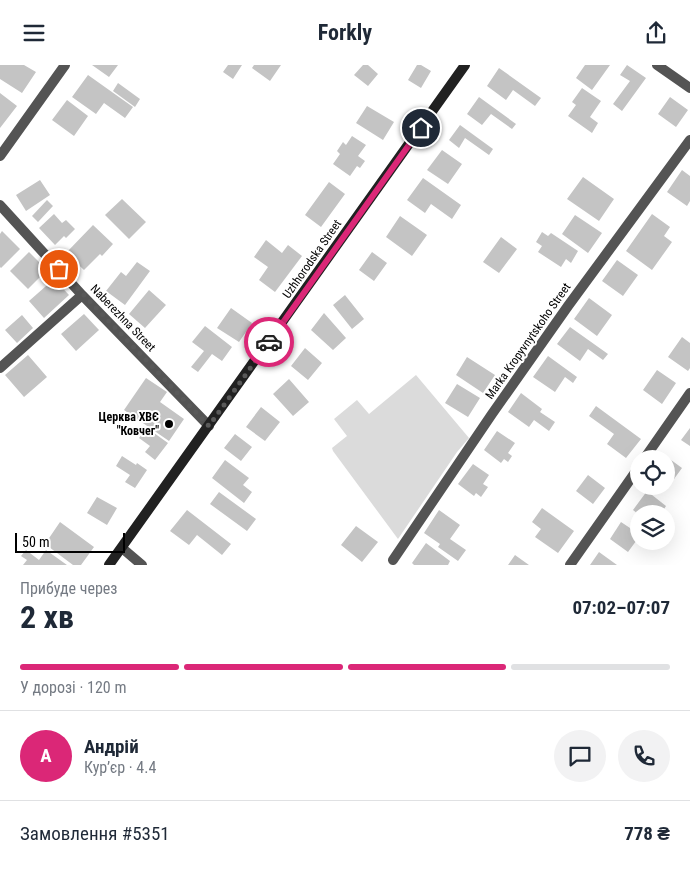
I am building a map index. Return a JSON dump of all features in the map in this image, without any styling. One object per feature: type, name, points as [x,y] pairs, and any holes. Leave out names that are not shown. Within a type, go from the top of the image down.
[{"type":"main road","name":"Uzhhorodska Street","points":[[109,565],[466,65]]},
{"type":"street","points":[[0,156],[65,65]]},
{"type":"street","points":[[657,65],[690,88]]},
{"type":"street","name":"Marka Kropyvnytskoho Street","points":[[393,561],[568,306],[690,140]]},
{"type":"street","name":"Naberezhna Street","points":[[0,205],[82,295],[209,426]]},
{"type":"street","points":[[0,368],[82,295]]},
{"type":"street","points":[[650,450],[690,393]]},
{"type":"street","points":[[570,565],[630,480]]},
{"type":"street","points":[[122,548],[142,565]]},
{"type":"shaded area","points":[[416,375],[469,438],[457,452],[398,539],[333,451],[332,448],[347,436],[334,419],[357,400],[369,414]]},
{"type":"building","points":[[0,65],[24,65],[36,72],[22,93],[0,79]]},
{"type":"building","points":[[92,65],[118,65],[109,77]]},
{"type":"building","points":[[228,65],[242,65],[233,79],[223,72]]},
{"type":"building","points":[[254,65],[281,65],[270,81],[252,68]]},
{"type":"building","points":[[363,65],[368,65],[378,74],[368,86],[354,75]]},
{"type":"building","points":[[417,65],[421,65],[431,71],[421,88],[408,80]]},
{"type":"building","points":[[585,65],[610,65],[592,90],[576,78]]},
{"type":"building","points":[[627,65],[646,78],[622,111],[613,104],[630,81],[620,75]]},
{"type":"building","points":[[499,68],[541,98],[535,106],[513,90],[506,100],[487,86]]},
{"type":"building","points":[[88,75],[133,107],[125,118],[104,103],[96,114],[72,97]]},
{"type":"building","points":[[118,83],[140,99],[135,107],[113,91]]},
{"type":"building","points":[[582,88],[601,101],[590,117],[598,123],[592,133],[568,116],[576,105],[572,102]]},
{"type":"building","points":[[0,93],[17,106],[0,128]]},
{"type":"building","points":[[479,97],[516,124],[512,129],[491,114],[482,125],[467,114]]},
{"type":"building","points":[[670,97],[688,110],[676,127],[658,114]]},
{"type":"building","points":[[67,100],[88,116],[74,136],[52,120]]},
{"type":"building","points":[[367,106],[394,122],[383,140],[356,123]]},
{"type":"building","points":[[460,125],[493,149],[489,155],[465,138],[459,148],[449,140]]},
{"type":"building","points":[[352,136],[366,145],[358,156],[365,161],[360,168],[357,166],[350,176],[333,164],[340,154],[337,151],[343,142],[346,145]]},
{"type":"building","points":[[442,150],[462,164],[448,184],[427,170]]},
{"type":"building","points":[[682,170],[690,176],[690,201],[687,206],[667,192]]},
{"type":"building","points":[[583,177],[614,199],[599,221],[567,199]]},
{"type":"building","points":[[423,178],[461,205],[452,219],[431,204],[425,213],[407,200]]},
{"type":"building","points":[[40,180],[50,195],[26,211],[16,195]]},
{"type":"building","points":[[329,182],[345,194],[321,227],[305,215]]},
{"type":"building","points":[[122,199],[146,222],[129,239],[105,215]]},
{"type":"building","points":[[47,200],[53,206],[38,222],[32,216]]},
{"type":"building","points":[[54,214],[62,223],[66,220],[75,229],[55,245],[39,228]]},
{"type":"building","points":[[652,214],[670,227],[664,236],[672,242],[652,270],[626,251]]},
{"type":"building","points":[[575,215],[602,233],[588,253],[562,234]]},
{"type":"building","points":[[400,216],[427,235],[412,256],[386,237]]},
{"type":"building","points":[[93,225],[113,244],[102,256],[100,254],[84,270],[66,253]]},
{"type":"building","points":[[2,231],[20,249],[1,268],[0,234]]},
{"type":"building","points":[[542,232],[548,236],[551,233],[578,251],[571,263],[566,259],[561,267],[538,252],[542,246],[536,242]]},
{"type":"building","points":[[501,237],[517,249],[499,273],[483,262]]},
{"type":"building","points":[[266,240],[282,253],[288,245],[302,256],[275,292],[259,280],[268,267],[254,257]]},
{"type":"building","points":[[29,252],[47,270],[28,289],[10,271]]},
{"type":"building","points":[[372,252],[387,263],[374,281],[359,270]]},
{"type":"building","points":[[617,260],[638,275],[623,296],[602,281]]},
{"type":"building","points":[[137,262],[150,271],[125,305],[106,291],[121,272],[126,276]]},
{"type":"building","points":[[54,279],[69,295],[44,318],[29,301]]},
{"type":"building","points":[[149,290],[166,305],[145,328],[129,314]]},
{"type":"building","points":[[345,295],[364,319],[352,329],[333,305]]},
{"type":"building","points":[[589,298],[612,315],[597,336],[574,319]]},
{"type":"building","points":[[231,308],[252,323],[239,342],[217,328]]},
{"type":"building","points":[[324,313],[346,338],[333,350],[311,330]]},
{"type":"building","points":[[84,314],[99,330],[76,351],[61,334]]},
{"type":"building","points":[[22,315],[33,328],[17,343],[5,330]]},
{"type":"building","points":[[205,326],[232,347],[222,361],[212,354],[198,372],[191,367],[204,351],[192,342]]},
{"type":"building","points":[[570,327],[608,354],[603,360],[588,349],[580,361],[557,344]]},
{"type":"building","points":[[682,337],[690,343],[690,368],[688,371],[668,357]]},
{"type":"building","points":[[305,348],[322,363],[308,380],[291,366]]},
{"type":"building","points":[[28,355],[47,377],[24,397],[5,375]]},
{"type":"building","points":[[548,356],[577,377],[573,383],[565,377],[555,392],[533,377]]},
{"type":"building","points":[[467,357],[495,375],[483,393],[456,375]]},
{"type":"building","points":[[657,370],[676,383],[662,404],[643,390]]},
{"type":"building","points":[[146,378],[167,392],[160,402],[184,419],[169,441],[124,410]]},
{"type":"building","points":[[289,379],[309,402],[293,416],[273,394]]},
{"type":"building","points":[[457,384],[480,398],[468,417],[445,403]]},
{"type":"building","points":[[521,393],[542,409],[540,412],[555,422],[549,431],[534,420],[529,427],[508,412]]},
{"type":"building","points":[[596,406],[641,439],[632,450],[630,450],[626,458],[607,444],[614,434],[589,416]]},
{"type":"building","points":[[261,407],[280,422],[265,441],[246,427]]},
{"type":"building","points":[[147,428],[168,443],[155,460],[145,452],[150,446],[139,438]]},
{"type":"building","points":[[690,428],[690,446],[681,440]]},
{"type":"building","points":[[497,431],[515,443],[508,453],[512,456],[508,462],[504,459],[501,463],[484,450]]},
{"type":"building","points":[[235,434],[252,447],[241,461],[224,448]]},
{"type":"building","points":[[122,456],[147,470],[135,488],[125,482],[130,475],[116,466]]},
{"type":"building","points":[[225,460],[249,478],[243,485],[252,492],[244,503],[212,478]]},
{"type":"building","points":[[675,463],[682,468],[675,478]]},
{"type":"building","points":[[473,464],[489,475],[483,484],[488,487],[481,497],[476,493],[474,496],[458,484]]},
{"type":"building","points":[[588,475],[605,488],[593,504],[576,491]]},
{"type":"building","points":[[219,492],[256,519],[247,531],[210,504]]},
{"type":"building","points":[[644,495],[652,495],[665,505],[637,505]]},
{"type":"building","points":[[97,497],[117,508],[107,525],[87,513]]},
{"type":"building","points":[[542,508],[574,531],[558,553],[535,537],[541,529],[532,522]]},
{"type":"building","points":[[187,510],[231,544],[222,555],[197,535],[189,545],[170,531]]},
{"type":"building","points":[[439,510],[460,525],[450,539],[466,550],[458,561],[438,547],[440,544],[424,533]]},
{"type":"building","points":[[60,522],[94,547],[81,565],[73,565],[45,544]]},
{"type":"building","points":[[621,522],[630,528],[630,549],[628,552],[610,539]]},
{"type":"building","points":[[356,526],[378,542],[362,562],[341,545]]},
{"type":"building","points":[[426,543],[450,561],[448,565],[414,565],[412,563]]},
{"type":"building","points":[[26,550],[39,560],[46,550],[67,565],[23,565],[27,560],[21,556]]},
{"type":"building","points":[[599,552],[617,565],[590,565]]},
{"type":"building","points":[[515,555],[529,565],[508,565]]},
{"type":"way so far","points":[[59,269],[209,426],[269,342]]},
{"type":"place","name":"Церква ХВЄ \"Ковчег\"","points":[[169,424]]},
{"type":"route","points":[[269,342],[421,128]]}]
